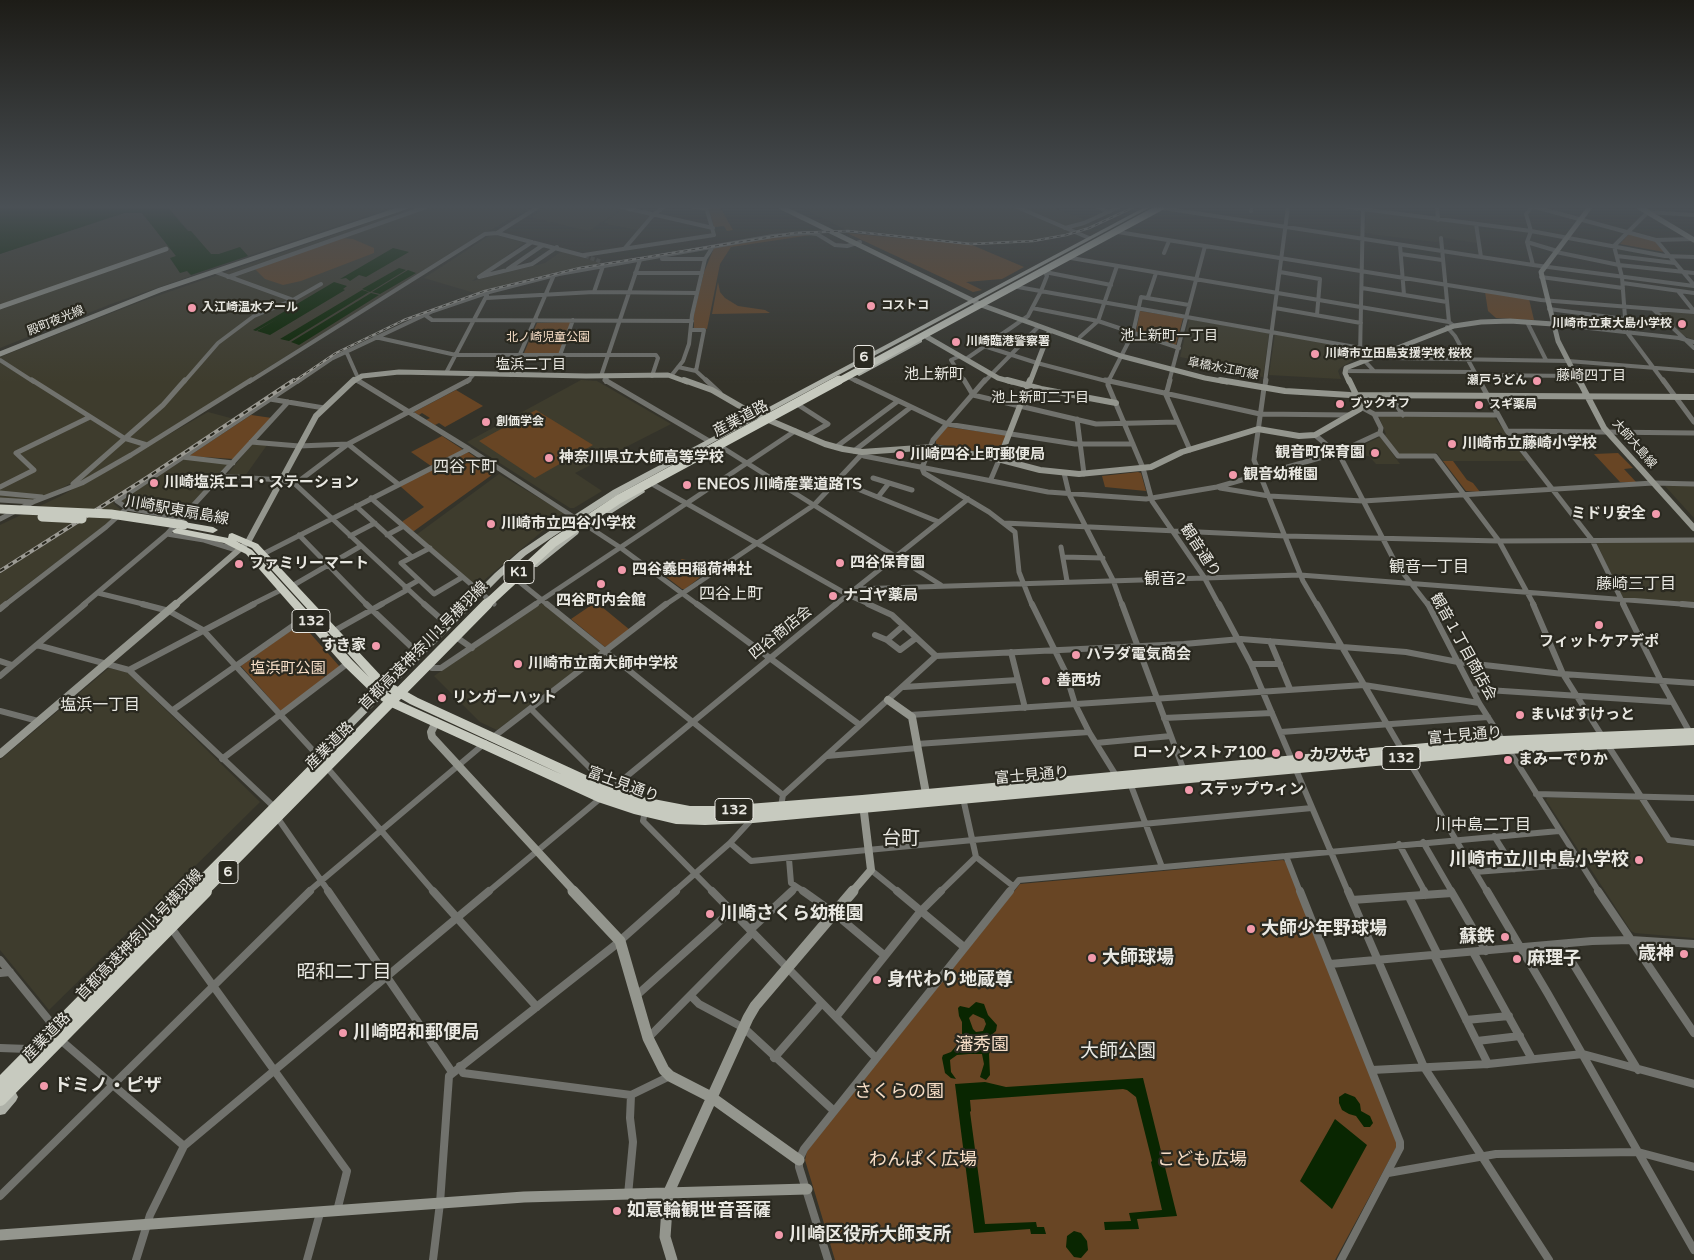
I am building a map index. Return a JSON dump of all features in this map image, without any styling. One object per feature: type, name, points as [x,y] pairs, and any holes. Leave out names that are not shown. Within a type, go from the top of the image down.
[{"type":"highway","name":"首都高速神奈川1号横羽線","points":[[0,1085],[496,586],[560,531],[615,496],[1048,266]]},
{"type":"highway","name":"首都高速神奈川1号横羽線","points":[[0,1099],[503,587],[553,543],[578,524],[619,499],[1050,266]]},
{"type":"highway","name":"川崎駅東扇島線","points":[[0,509],[111,514],[182,524],[226,540],[246,544],[263,554],[307,616],[348,663],[380,694],[395,704]]},
{"type":"highway","name":"川崎駅東扇島線","points":[[0,514],[182,524]]},
{"type":"highway","name":"川崎駅東扇島線","points":[[246,544],[253,556],[334,631],[380,682],[404,695]]},
{"type":"highway","name":"富士見通り","points":[[404,695],[488,741],[604,795],[646,812],[691,820],[753,818],[1115,776],[1294,765]]},
{"type":"highway","name":"富士見通り","points":[[395,704],[436,722],[589,781],[604,795],[690,812],[723,811],[782,801],[862,804]]},
{"type":"highway","name":"富士見通り","points":[[926,797],[963,798],[1131,783],[1504,745],[1693,737]]},
{"type":"main road","name":"産業道路","points":[[0,1077],[448,625],[523,554],[616,492],[1037,266]]},
{"type":"main road","name":"産業道路","points":[[0,1109],[172,929],[517,580],[586,524],[654,485],[1058,266]]},
{"type":"street","points":[[0,307],[118,266]]},
{"type":"street","points":[[213,272],[231,266]]},
{"type":"street","points":[[228,277],[260,266]]},
{"type":"street","points":[[0,519],[33,502],[92,477],[147,445],[434,266]]},
{"type":"street","points":[[496,266],[479,277],[526,266]]},
{"type":"street","points":[[505,272],[514,266]]},
{"type":"street","points":[[182,524],[127,508],[117,501],[346,351],[425,315],[489,292],[595,266]]},
{"type":"street","points":[[594,292],[602,266]]},
{"type":"street","points":[[638,266],[609,355],[604,376],[605,381],[709,441]]},
{"type":"street","points":[[671,376],[678,367],[689,344],[704,266]]},
{"type":"street","name":"皐橋水江町線","points":[[905,266],[986,305],[1039,326],[1122,355],[1172,369],[1264,387],[1390,395],[1486,393]]},
{"type":"street","points":[[1080,337],[1098,321],[1118,266],[1319,300],[1450,325],[1482,322],[1526,322],[1684,339],[1694,342]]},
{"type":"street","points":[[1190,450],[1166,395],[1200,266]]},
{"type":"street","points":[[1281,266],[1254,460],[1300,575],[1583,1054],[1694,1250]]},
{"type":"street","points":[[1324,266],[1546,300],[1694,312]]},
{"type":"street","points":[[1362,266],[1360,356],[1374,371]]},
{"type":"street","points":[[1401,266],[1404,295]]},
{"type":"street","points":[[1443,266],[1452,331],[1507,431],[1592,540],[1661,681],[1693,737]]},
{"type":"street","points":[[1694,286],[1544,266],[1540,277],[1694,293]]},
{"type":"street","points":[[1619,266],[1622,276],[1627,334],[1694,422]]},
{"type":"street","points":[[1625,266],[1694,273]]},
{"type":"street","points":[[1678,266],[1694,286]]},
{"type":"street","points":[[213,272],[293,300]]},
{"type":"street","name":"殿町夜光線","points":[[0,354],[160,290],[213,272]]},
{"type":"street","points":[[1280,272],[1320,279],[1317,315]]},
{"type":"street","points":[[635,273],[702,273]]},
{"type":"street","points":[[1111,285],[1046,273],[1047,276],[1041,291],[1032,308],[1023,319],[984,346],[963,357],[951,360],[973,394],[1096,424],[1177,422]]},
{"type":"street","points":[[1148,297],[1156,273]]},
{"type":"street","points":[[511,375],[554,275]]},
{"type":"street","name":"大師大島線","points":[[1540,277],[1558,342],[1607,432],[1694,528]]},
{"type":"street","points":[[67,488],[163,405],[218,343],[254,316],[293,300],[321,284]]},
{"type":"street","points":[[1018,287],[1361,348]]},
{"type":"street","points":[[1362,288],[1447,302]]},
{"type":"street","points":[[1678,291],[1694,312]]},
{"type":"street","points":[[446,373],[489,292]]},
{"type":"street","points":[[486,298],[594,292],[697,293]]},
{"type":"street","points":[[1107,381],[1133,333],[1141,297],[1189,305]]},
{"type":"street","points":[[1032,308],[1098,321],[1178,348]]},
{"type":"street","points":[[1275,308],[1361,323]]},
{"type":"street","points":[[1549,309],[1625,319]]},
{"type":"street","points":[[1652,309],[1694,348]]},
{"type":"street","points":[[425,315],[432,320],[692,321]]},
{"type":"street","name":"皐橋水江町線","points":[[1023,319],[1080,337],[1122,355]]},
{"type":"street","points":[[560,354],[573,320]]},
{"type":"street","points":[[1526,322],[1546,360]]},
{"type":"street","points":[[1345,371],[1349,366],[1450,325]]},
{"type":"street","points":[[1039,326],[991,374],[933,440],[922,468],[924,473],[1004,523],[1016,535],[1018,566],[1022,582],[1065,671],[1075,704],[1115,776],[1131,783],[1162,867]]},
{"type":"street","points":[[692,330],[704,330],[696,371]]},
{"type":"street","points":[[991,479],[1050,330]]},
{"type":"street","points":[[375,337],[456,355],[656,355],[658,358],[652,376]]},
{"type":"street","points":[[927,337],[1003,380],[1116,403]]},
{"type":"street","points":[[984,346],[1037,363],[1107,381],[1260,414],[1349,415]]},
{"type":"street","points":[[346,351],[352,361],[357,378],[621,548],[860,725]]},
{"type":"street","points":[[1380,354],[1391,358],[1568,360],[1694,371]]},
{"type":"street","points":[[0,360],[124,438],[147,445]]},
{"type":"street","points":[[678,367],[696,371],[721,395]]},
{"type":"street","points":[[1345,371],[1576,376]]},
{"type":"street","points":[[1345,371],[1361,407],[1374,414],[1498,415]]},
{"type":"street","points":[[0,754],[109,664],[246,544],[315,417],[357,378],[399,372],[671,376],[712,390],[757,415],[836,447],[922,468],[991,479],[1048,492],[1152,499],[1217,487],[1337,453],[1380,433]]},
{"type":"street","points":[[295,484],[348,444],[468,381],[474,374]]},
{"type":"street","points":[[850,378],[947,424],[1080,444],[1132,444]]},
{"type":"street","name":"観音通り","points":[[1107,381],[1143,468],[1152,499],[1204,578],[1252,664],[1424,1067],[1483,1155],[1549,1260]]},
{"type":"street","name":"皐橋水江町線","points":[[1354,393],[1694,396]]},
{"type":"street","points":[[1390,395],[1403,415]]},
{"type":"street","points":[[270,399],[324,408]]},
{"type":"street","points":[[836,447],[898,401]]},
{"type":"street","points":[[0,676],[167,534],[182,524],[221,476],[288,402]]},
{"type":"street","points":[[800,406],[828,424],[807,436]]},
{"type":"street","points":[[0,1196],[320,881],[456,766],[682,592],[755,542],[814,505],[838,481],[857,452],[911,407]]},
{"type":"street","points":[[857,452],[930,447],[1035,469],[1084,474],[1156,465],[1190,450],[1258,429],[1299,436],[1314,434],[1361,407]]},
{"type":"street","points":[[1374,414],[1381,428],[1380,433],[1398,456],[1435,456],[1465,494],[1499,541],[1529,594],[1562,674],[1669,840],[1694,843]]},
{"type":"street","points":[[0,487],[34,470],[16,453],[90,417]]},
{"type":"street","points":[[1078,419],[1084,474]]},
{"type":"street","points":[[432,668],[441,668],[472,648],[795,431]]},
{"type":"street","points":[[1507,431],[1694,433]]},
{"type":"street","name":"観音１丁目商店会","points":[[1314,434],[1337,453],[1396,564],[1427,603],[1479,703],[1504,745],[1580,864],[1694,1033]]},
{"type":"street","points":[[251,442],[300,446],[348,444],[398,484]]},
{"type":"street","points":[[723,448],[942,585]]},
{"type":"street","points":[[263,554],[469,449]]},
{"type":"street","points":[[182,457],[233,463]]},
{"type":"street","points":[[1064,473],[1069,494],[1113,580],[1184,771]]},
{"type":"street","points":[[221,476],[281,480],[295,484],[406,589],[448,625]]},
{"type":"street","points":[[873,478],[910,490],[912,483]]},
{"type":"street","points":[[838,481],[939,522]]},
{"type":"street","points":[[878,497],[889,483]]},
{"type":"street","points":[[1217,487],[1269,496],[1363,501],[1653,483],[1694,484]]},
{"type":"street","points":[[654,485],[848,594],[892,616],[936,656]]},
{"type":"street","points":[[0,493],[44,497]]},
{"type":"street","points":[[371,498],[402,527],[430,548],[461,578],[494,604]]},
{"type":"street","name":"四谷商店会","points":[[184,1146],[770,657],[968,499]]},
{"type":"street","points":[[0,500],[33,502]]},
{"type":"street","points":[[356,506],[412,557]]},
{"type":"street","points":[[0,609],[106,527],[127,508]]},
{"type":"street","points":[[350,536],[374,523]]},
{"type":"street","points":[[1004,523],[1285,536],[1499,541],[1694,540]]},
{"type":"street","points":[[387,535],[402,527]]},
{"type":"street","points":[[167,534],[204,540],[233,549],[246,544]]},
{"type":"street","points":[[299,535],[372,610],[419,654]]},
{"type":"street","points":[[129,670],[287,588],[361,546]]},
{"type":"street","points":[[1062,547],[1067,581]]},
{"type":"street","points":[[430,548],[401,563],[434,594],[461,578]]},
{"type":"street","points":[[1063,557],[1102,558]]},
{"type":"street","points":[[855,589],[1022,582],[1300,575],[1529,594],[1694,605]]},
{"type":"street","points":[[334,631],[372,610],[419,580]]},
{"type":"street","points":[[517,580],[544,600],[693,723],[782,801],[827,756],[936,656],[1238,640],[1270,641],[1406,652],[1458,662],[1562,674],[1694,683]]},
{"type":"street","points":[[98,593],[169,611],[203,630],[318,756]]},
{"type":"street","points":[[173,710],[307,616]]},
{"type":"street","points":[[887,640],[903,626]]},
{"type":"street","points":[[875,635],[887,640],[900,650],[916,638]]},
{"type":"street","points":[[459,639],[472,648]]},
{"type":"street","points":[[1270,641],[1290,689]]},
{"type":"street","points":[[37,645],[129,670],[272,804]]},
{"type":"street","points":[[1011,652],[1025,708]]},
{"type":"street","points":[[0,662],[12,665]]},
{"type":"street","points":[[222,759],[281,716],[348,663]]},
{"type":"street","points":[[1252,664],[1280,664]]},
{"type":"street","points":[[904,687],[1018,680]]},
{"type":"street","points":[[888,700],[910,715],[1364,685],[1479,703]]},
{"type":"street","points":[[1472,689],[1672,702]]},
{"type":"street","points":[[531,709],[592,771],[592,777],[589,781]]},
{"type":"street","points":[[0,710],[38,721]]},
{"type":"street","points":[[1164,718],[1272,713]]},
{"type":"street","points":[[910,715],[926,797]]},
{"type":"street","points":[[1280,732],[1488,717]]},
{"type":"street","points":[[436,722],[431,732],[432,737],[456,766],[620,941],[648,1038],[656,1057],[670,1076],[711,1097],[799,1160]]},
{"type":"street","points":[[827,756],[917,746],[1089,732]]},
{"type":"street","points":[[1096,743],[1171,736]]},
{"type":"street","points":[[329,770],[457,919],[537,1007]]},
{"type":"street","points":[[1536,794],[1640,795],[1694,798]]},
{"type":"street","points":[[963,798],[976,857],[1013,886]]},
{"type":"street","points":[[862,804],[871,870],[964,947]]},
{"type":"street","points":[[730,843],[751,861],[789,859],[1312,808]]},
{"type":"street","points":[[646,812],[643,821],[876,1058]]},
{"type":"street","points":[[433,1260],[440,1203],[449,1076],[620,941],[730,843],[753,818]]},
{"type":"street","points":[[279,820],[452,1072]]},
{"type":"street","points":[[828,1260],[799,1167],[799,1160],[804,1149],[833,1110],[1019,880],[1399,844],[1559,831]]},
{"type":"street","points":[[1494,836],[1515,869]]},
{"type":"street","points":[[1422,842],[1486,951]]},
{"type":"street","points":[[1399,844],[1426,896]]},
{"type":"street","points":[[1286,856],[1400,1142],[1400,1148],[1388,1173],[1342,1260]]},
{"type":"street","points":[[836,1017],[920,912],[976,857]]},
{"type":"street","points":[[789,859],[791,883],[834,914],[884,955]]},
{"type":"street","points":[[1475,872],[1580,864]]},
{"type":"street","points":[[672,1260],[665,1237],[668,1194],[711,1097],[755,1006],[871,870]]},
{"type":"street","points":[[648,1038],[797,887]]},
{"type":"street","points":[[1352,900],[1452,893]]},
{"type":"street","points":[[1409,897],[1488,1064]]},
{"type":"street","points":[[637,995],[730,911]]},
{"type":"street","points":[[172,929],[348,1171],[337,1211]]},
{"type":"street","points":[[1330,964],[1519,947],[1631,940],[1694,944]]},
{"type":"street","points":[[1561,944],[1638,1070]]},
{"type":"street","points":[[1473,952],[1532,1059]]},
{"type":"street","points":[[0,960],[52,1024],[64,1043],[184,1146],[154,1206],[136,1260]]},
{"type":"street","points":[[0,973],[10,972]]},
{"type":"street","points":[[691,996],[700,1004],[744,1028],[774,1058],[833,1110]]},
{"type":"street","points":[[774,1058],[822,1003]]},
{"type":"street","points":[[1466,1020],[1509,1016]]},
{"type":"street","points":[[1477,1041],[1520,1036]]},
{"type":"street","points":[[0,1048],[28,1049]]},
{"type":"street","points":[[1372,1070],[1488,1064],[1583,1054],[1694,1084]]},
{"type":"street","points":[[460,1066],[463,1073],[631,1095],[670,1076]]},
{"type":"street","points":[[628,1195],[633,1142],[630,1118],[631,1095]]},
{"type":"street","points":[[1388,1173],[1483,1155],[1638,1152],[1694,1167]]},
{"type":"street","points":[[0,1235],[524,1197],[807,1189]]},
{"type":"street","points":[[307,1260],[320,1213]]},
{"type":"shaded area","points":[[0,266],[175,266],[180,272],[187,271],[191,276],[111,304],[0,348]]},
{"type":"shaded area","points":[[175,266],[219,266],[191,275],[187,271],[180,273]]},
{"type":"shaded area","points":[[244,266],[431,266],[149,442],[80,482],[71,483],[49,495],[30,500],[0,499],[0,357],[137,303]]},
{"type":"shaded area","points":[[363,266],[385,266],[366,277],[359,275],[350,281],[346,278],[340,279]]},
{"type":"shaded area","points":[[443,266],[493,266],[472,281],[534,266],[602,266],[478,294],[424,278]]},
{"type":"shaded area","points":[[399,268],[406,270],[370,292],[362,289]]},
{"type":"shaded area","points":[[408,270],[416,273],[380,294],[372,292]]},
{"type":"shaded area","points":[[334,282],[347,286],[343,289],[345,290],[270,335],[257,331],[277,319],[256,331],[253,330]]},
{"type":"shaded area","points":[[362,290],[369,292],[289,341],[280,339]]},
{"type":"shaded area","points":[[371,293],[379,295],[299,345],[291,342]]},
{"type":"shaded area","name":"川崎市立東大島小学校","points":[[1657,311],[1694,314],[1694,340],[1682,335]]},
{"type":"shaded area","points":[[1189,319],[1269,334],[1263,377],[1240,373],[1240,368],[1180,357]]},
{"type":"shaded area","name":"川崎市立田島支援学校 桜校","points":[[1275,334],[1357,349],[1358,357],[1340,368],[1338,371],[1341,379],[1269,375]]},
{"type":"shaded area","name":"神奈川県立大師高等学校","points":[[581,380],[597,381],[671,424],[575,473],[602,491],[574,508],[570,508],[467,442]]},
{"type":"shaded area","points":[[208,412],[234,419],[113,503],[121,510],[104,526],[0,605],[0,525],[61,496]]},
{"type":"shaded area","name":"川崎市立藤崎小学校","points":[[1379,417],[1494,417],[1527,461],[1443,461],[1437,453],[1399,455],[1384,436],[1386,434]]},
{"type":"shaded area","name":"観音町保育園","points":[[1380,437],[1400,464],[1376,464],[1369,456],[1361,456],[1356,449]]},
{"type":"shaded area","points":[[254,443],[267,445],[245,476],[227,475],[251,445]]},
{"type":"shaded area","points":[[185,459],[229,464],[182,517],[133,508],[122,502],[122,500]]},
{"type":"shaded area","name":"川崎市立四谷小学校","points":[[499,474],[564,513],[476,587],[416,535]]},
{"type":"shaded area","points":[[1665,486],[1694,486],[1694,518]]},
{"type":"shaded area","points":[[1596,542],[1694,542],[1694,603],[1623,598]]},
{"type":"shaded area","name":"川崎市立南大師中学校","points":[[541,604],[544,604],[602,650],[497,730],[480,722],[434,676]]},
{"type":"shaded area","points":[[109,668],[127,672],[260,802],[49,1010],[0,950],[0,760]]},
{"type":"shaded area","name":"川崎市立川中島小学校","points":[[1547,798],[1635,798],[1641,800],[1668,843],[1694,846],[1694,938],[1635,933],[1631,931],[1546,800]]},
{"type":"shaded area","points":[[976,1002],[984,1004],[988,1015],[997,1025],[996,1031],[988,1038],[993,1046],[989,1054],[990,1075],[986,1080],[980,1077],[984,1064],[982,1054],[957,1055],[950,1060],[951,1072],[956,1079],[951,1078],[945,1073],[943,1055],[951,1052],[962,1039],[962,1022],[958,1008],[960,1006],[969,1008]],"holes":[[[973,1014],[984,1019],[986,1024],[983,1031],[976,1032],[969,1018]]]},
{"type":"shaded area","points":[[1143,1078],[1177,1216],[1137,1219],[1139,1229],[1105,1230],[1104,1222],[1131,1221],[1129,1213],[1162,1210],[1136,1097],[1127,1090],[970,1100],[985,1224],[1036,1222],[1037,1227],[1044,1227],[1046,1234],[1031,1234],[1030,1229],[974,1233],[955,1084],[985,1082],[1006,1087]]},
{"type":"shaded area","points":[[1345,1093],[1355,1097],[1360,1104],[1361,1111],[1370,1116],[1373,1123],[1370,1127],[1364,1127],[1356,1116],[1342,1110],[1339,1097]]},
{"type":"shaded area","points":[[1335,1119],[1367,1145],[1332,1209],[1300,1181]]},
{"type":"shaded area","points":[[1074,1231],[1081,1233],[1087,1241],[1088,1250],[1081,1258],[1074,1257],[1066,1247],[1067,1236]]},
{"type":"green space","points":[[264,266],[341,266],[301,281],[283,285],[265,279],[255,269]]},
{"type":"green space","points":[[707,266],[720,266],[707,329],[694,328],[694,314]]},
{"type":"green space","points":[[917,266],[1024,267],[1002,279],[966,282],[982,290],[973,292]]},
{"type":"green space","points":[[718,282],[720,292],[725,298],[738,306],[765,310],[770,313],[712,314]]},
{"type":"green space","points":[[1485,292],[1529,299],[1534,320],[1496,318],[1488,311]]},
{"type":"green space","points":[[1140,311],[1183,318],[1176,345],[1136,332]]},
{"type":"green space","name":"北ノ崎児童公園","points":[[570,322],[560,353],[524,353],[537,323]]},
{"type":"green space","points":[[456,390],[483,406],[445,427],[439,423],[435,425],[426,420],[430,418],[422,413],[419,415],[414,412]]},
{"type":"green space","points":[[536,410],[593,445],[535,478],[479,441]]},
{"type":"green space","points":[[251,415],[272,418],[234,459],[189,456]]},
{"type":"green space","points":[[947,427],[1005,435],[1005,437],[997,455],[936,444],[936,440]]},
{"type":"green space","points":[[442,436],[462,449],[462,451],[431,466],[411,452]]},
{"type":"green space","points":[[468,452],[496,472],[414,531],[411,531],[402,523],[403,521],[424,507],[400,486]]},
{"type":"green space","points":[[1618,453],[1633,468],[1624,469],[1636,482],[1620,482],[1594,454]]},
{"type":"green space","points":[[1443,461],[1453,461],[1467,480],[1473,483],[1480,492],[1466,491]]},
{"type":"green space","points":[[1141,473],[1146,491],[1105,487],[1102,476]]},
{"type":"green space","points":[[682,559],[690,561],[707,572],[685,589],[682,589],[661,573]]},
{"type":"green space","points":[[596,602],[630,630],[605,647],[571,619]]},
{"type":"green space","name":"塩浜町公園","points":[[301,623],[340,667],[284,710],[280,710],[241,666]]},
{"type":"green space","name":"大師公園","points":[[1283,860],[1286,862],[1398,1144],[1335,1260],[835,1260],[805,1160],[807,1151],[1020,884]]},
{"type":"railway","points":[[293,382],[336,353],[404,320],[485,291],[594,266]]},
{"type":"railway","points":[[0,571],[148,477],[294,380]]},
{"type":"place","name":"コストコ","points":[[871,306]]},
{"type":"place","name":"入江崎温水プール","points":[[192,308]]},
{"type":"place","name":"川崎市立東大島小学校","points":[[1682,324]]},
{"type":"place","name":"川崎臨港警察署","points":[[956,342]]},
{"type":"place","name":"川崎市立田島支援学校 桜校","points":[[1315,354]]},
{"type":"place","name":"瀬戸うどん","points":[[1537,381]]},
{"type":"place","name":"ブックオフ","points":[[1340,404]]},
{"type":"place","name":"スギ薬局","points":[[1479,405]]},
{"type":"place","name":"創価学会","points":[[486,422]]},
{"type":"place","name":"川崎市立藤崎小学校","points":[[1452,444]]},
{"type":"place","name":"観音町保育園","points":[[1375,453]]},
{"type":"place","name":"川崎四谷上町郵便局","points":[[900,455]]},
{"type":"place","name":"神奈川県立大師高等学校","points":[[549,458]]},
{"type":"place","name":"観音幼稚園","points":[[1233,475]]},
{"type":"place","name":"川崎塩浜エコ・ステーション","points":[[154,483]]},
{"type":"place","name":"ENEOS 川崎産業道路TS","points":[[687,485]]},
{"type":"place","name":"ミドリ安全","points":[[1656,514]]},
{"type":"place","name":"川崎市立四谷小学校","points":[[491,524]]},
{"type":"place","name":"四谷保育園","points":[[840,563]]},
{"type":"place","name":"ファミリーマート","points":[[239,564]]},
{"type":"place","name":"四谷義田稲荷神社","points":[[622,570]]},
{"type":"place","name":"四谷町内会館","points":[[601,584]]},
{"type":"place","name":"ナゴヤ薬局","points":[[833,596]]},
{"type":"place","name":"フィットケアデポ","points":[[1599,625]]},
{"type":"place","name":"すき家","points":[[376,646]]},
{"type":"place","name":"ハラダ電気商会","points":[[1076,655]]},
{"type":"place","name":"川崎市立南大師中学校","points":[[518,664]]},
{"type":"place","name":"善西坊","points":[[1046,681]]},
{"type":"place","name":"リンガーハット","points":[[442,698]]},
{"type":"place","name":"まいばすけっと","points":[[1520,715]]},
{"type":"place","name":"ローソンストア100","points":[[1276,753]]},
{"type":"place","name":"カワサキ","points":[[1299,755]]},
{"type":"place","name":"まみーでりか","points":[[1508,760]]},
{"type":"place","name":"ステップウィン","points":[[1189,790]]},
{"type":"place","name":"川崎市立川中島小学校","points":[[1639,860]]},
{"type":"place","name":"川崎さくら幼稚園","points":[[710,914]]},
{"type":"place","name":"大師少年野球場","points":[[1251,929]]},
{"type":"place","name":"蘇鉄","points":[[1505,937]]},
{"type":"place","name":"歳神","points":[[1684,954]]},
{"type":"place","name":"大師球場","points":[[1092,958]]},
{"type":"place","name":"麻理子","points":[[1517,959]]},
{"type":"place","name":"身代わり地蔵尊","points":[[877,980]]},
{"type":"place","name":"川崎昭和郵便局","points":[[343,1033]]},
{"type":"place","name":"ドミノ・ピザ","points":[[44,1086]]},
{"type":"place","name":"如意輪観世音菩薩","points":[[617,1211]]},
{"type":"place","name":"川崎区役所大師支所","points":[[779,1235]]},
{"type":"district","name":"池上新町一丁目","points":[[1169,336]]},
{"type":"district","name":"塩浜二丁目","points":[[531,365]]},
{"type":"district","name":"池上新町","points":[[934,375]]},
{"type":"district","name":"藤崎四丁目","points":[[1591,376]]},
{"type":"district","name":"池上新町二丁目","points":[[1040,398]]},
{"type":"district","name":"四谷下町","points":[[465,468]]},
{"type":"district","name":"観音一丁目","points":[[1429,568]]},
{"type":"district","name":"観音2","points":[[1165,580]]},
{"type":"district","name":"藤崎三丁目","points":[[1636,585]]},
{"type":"district","name":"四谷上町","points":[[731,595]]},
{"type":"district","name":"塩浜一丁目","points":[[100,706]]},
{"type":"district","name":"川中島二丁目","points":[[1483,826]]},
{"type":"district","name":"台町","points":[[901,839]]},
{"type":"district","name":"昭和二丁目","points":[[344,973]]},
{"type":"district","name":"大師公園","points":[[1118,1052]]},
{"type":"park label","name":"瀋秀園","points":[[982,1045]]},
{"type":"park label","name":"さくらの園","points":[[899,1092]]},
{"type":"park label","name":"わんぱく広場","points":[[923,1160]]},
{"type":"park label","name":"こども広場","points":[[1202,1160]]}]
